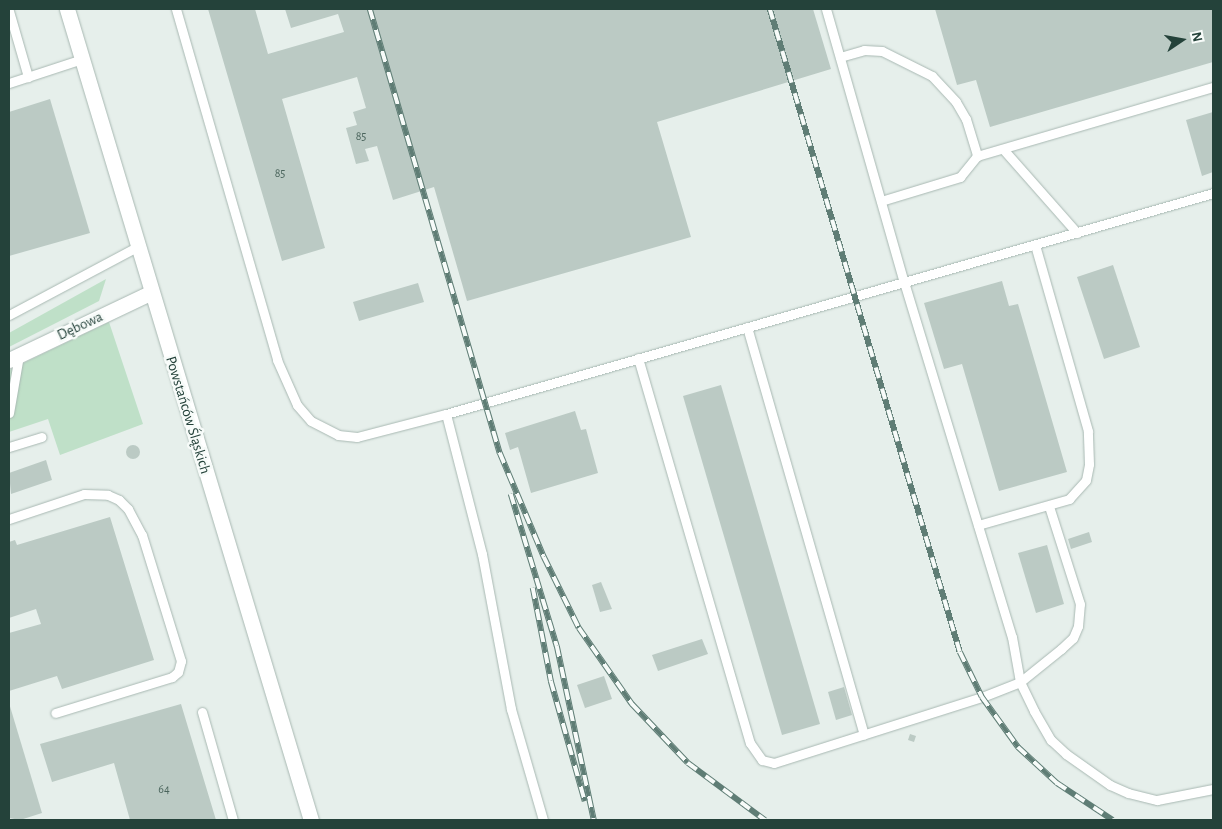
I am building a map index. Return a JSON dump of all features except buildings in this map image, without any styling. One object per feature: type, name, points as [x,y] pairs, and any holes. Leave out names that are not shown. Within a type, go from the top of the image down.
[{"type":"main road","name":"Powstańców Śląskich","points":[[67,9],[307,819]]},
{"type":"main road","name":"Dębowa","points":[[14,358],[150,293]]},
{"type":"lane","points":[[176,9],[276,360],[297,405],[325,430],[338,435],[357,437],[446,414],[1213,193]]},
{"type":"lane","points":[[826,9],[904,282],[1012,637],[1020,682],[1051,740],[1110,785],[1157,800],[1213,789]]},
{"type":"lane","points":[[9,11],[28,77]]},
{"type":"lane","points":[[840,57],[864,50],[882,51],[932,76],[950,94],[966,119],[977,156]]},
{"type":"lane","points":[[9,83],[82,59]]},
{"type":"lane","points":[[881,201],[960,177],[977,156],[1213,87]]},
{"type":"lane","points":[[1003,148],[1077,233]]},
{"type":"lane","points":[[978,525],[1069,499],[1079,491],[1086,480],[1090,445],[1035,245]]},
{"type":"lane","points":[[9,315],[137,247]]},
{"type":"lane","points":[[747,327],[864,735]]},
{"type":"lane","points":[[9,413],[14,358]]},
{"type":"lane","points":[[638,358],[750,743],[762,760],[774,763],[982,697],[1020,682],[1073,638],[1081,616],[1080,604],[1049,506]]},
{"type":"lane","points":[[446,414],[482,554],[511,709],[543,820]]},
{"type":"lane","points":[[9,447],[42,437]]},
{"type":"lane","points":[[9,519],[84,494],[108,495],[119,500],[128,509],[142,535],[181,661],[178,672],[172,677],[55,713]]},
{"type":"lane","points":[[202,712],[234,820]]},
{"type":"green space","points":[[106,279],[99,301],[9,347],[9,333]]},
{"type":"green space","points":[[109,322],[143,424],[60,455],[48,419],[9,432],[9,370]]},
{"type":"railway","points":[[370,9],[500,453],[544,557],[579,628],[632,704],[688,763],[765,820]]},
{"type":"railway","points":[[770,9],[960,652],[982,697],[1018,747],[1057,783],[1113,820]]},
{"type":"railway","points":[[511,494],[557,646],[594,820]]},
{"type":"railway","points":[[533,588],[551,681],[585,801]]}]
